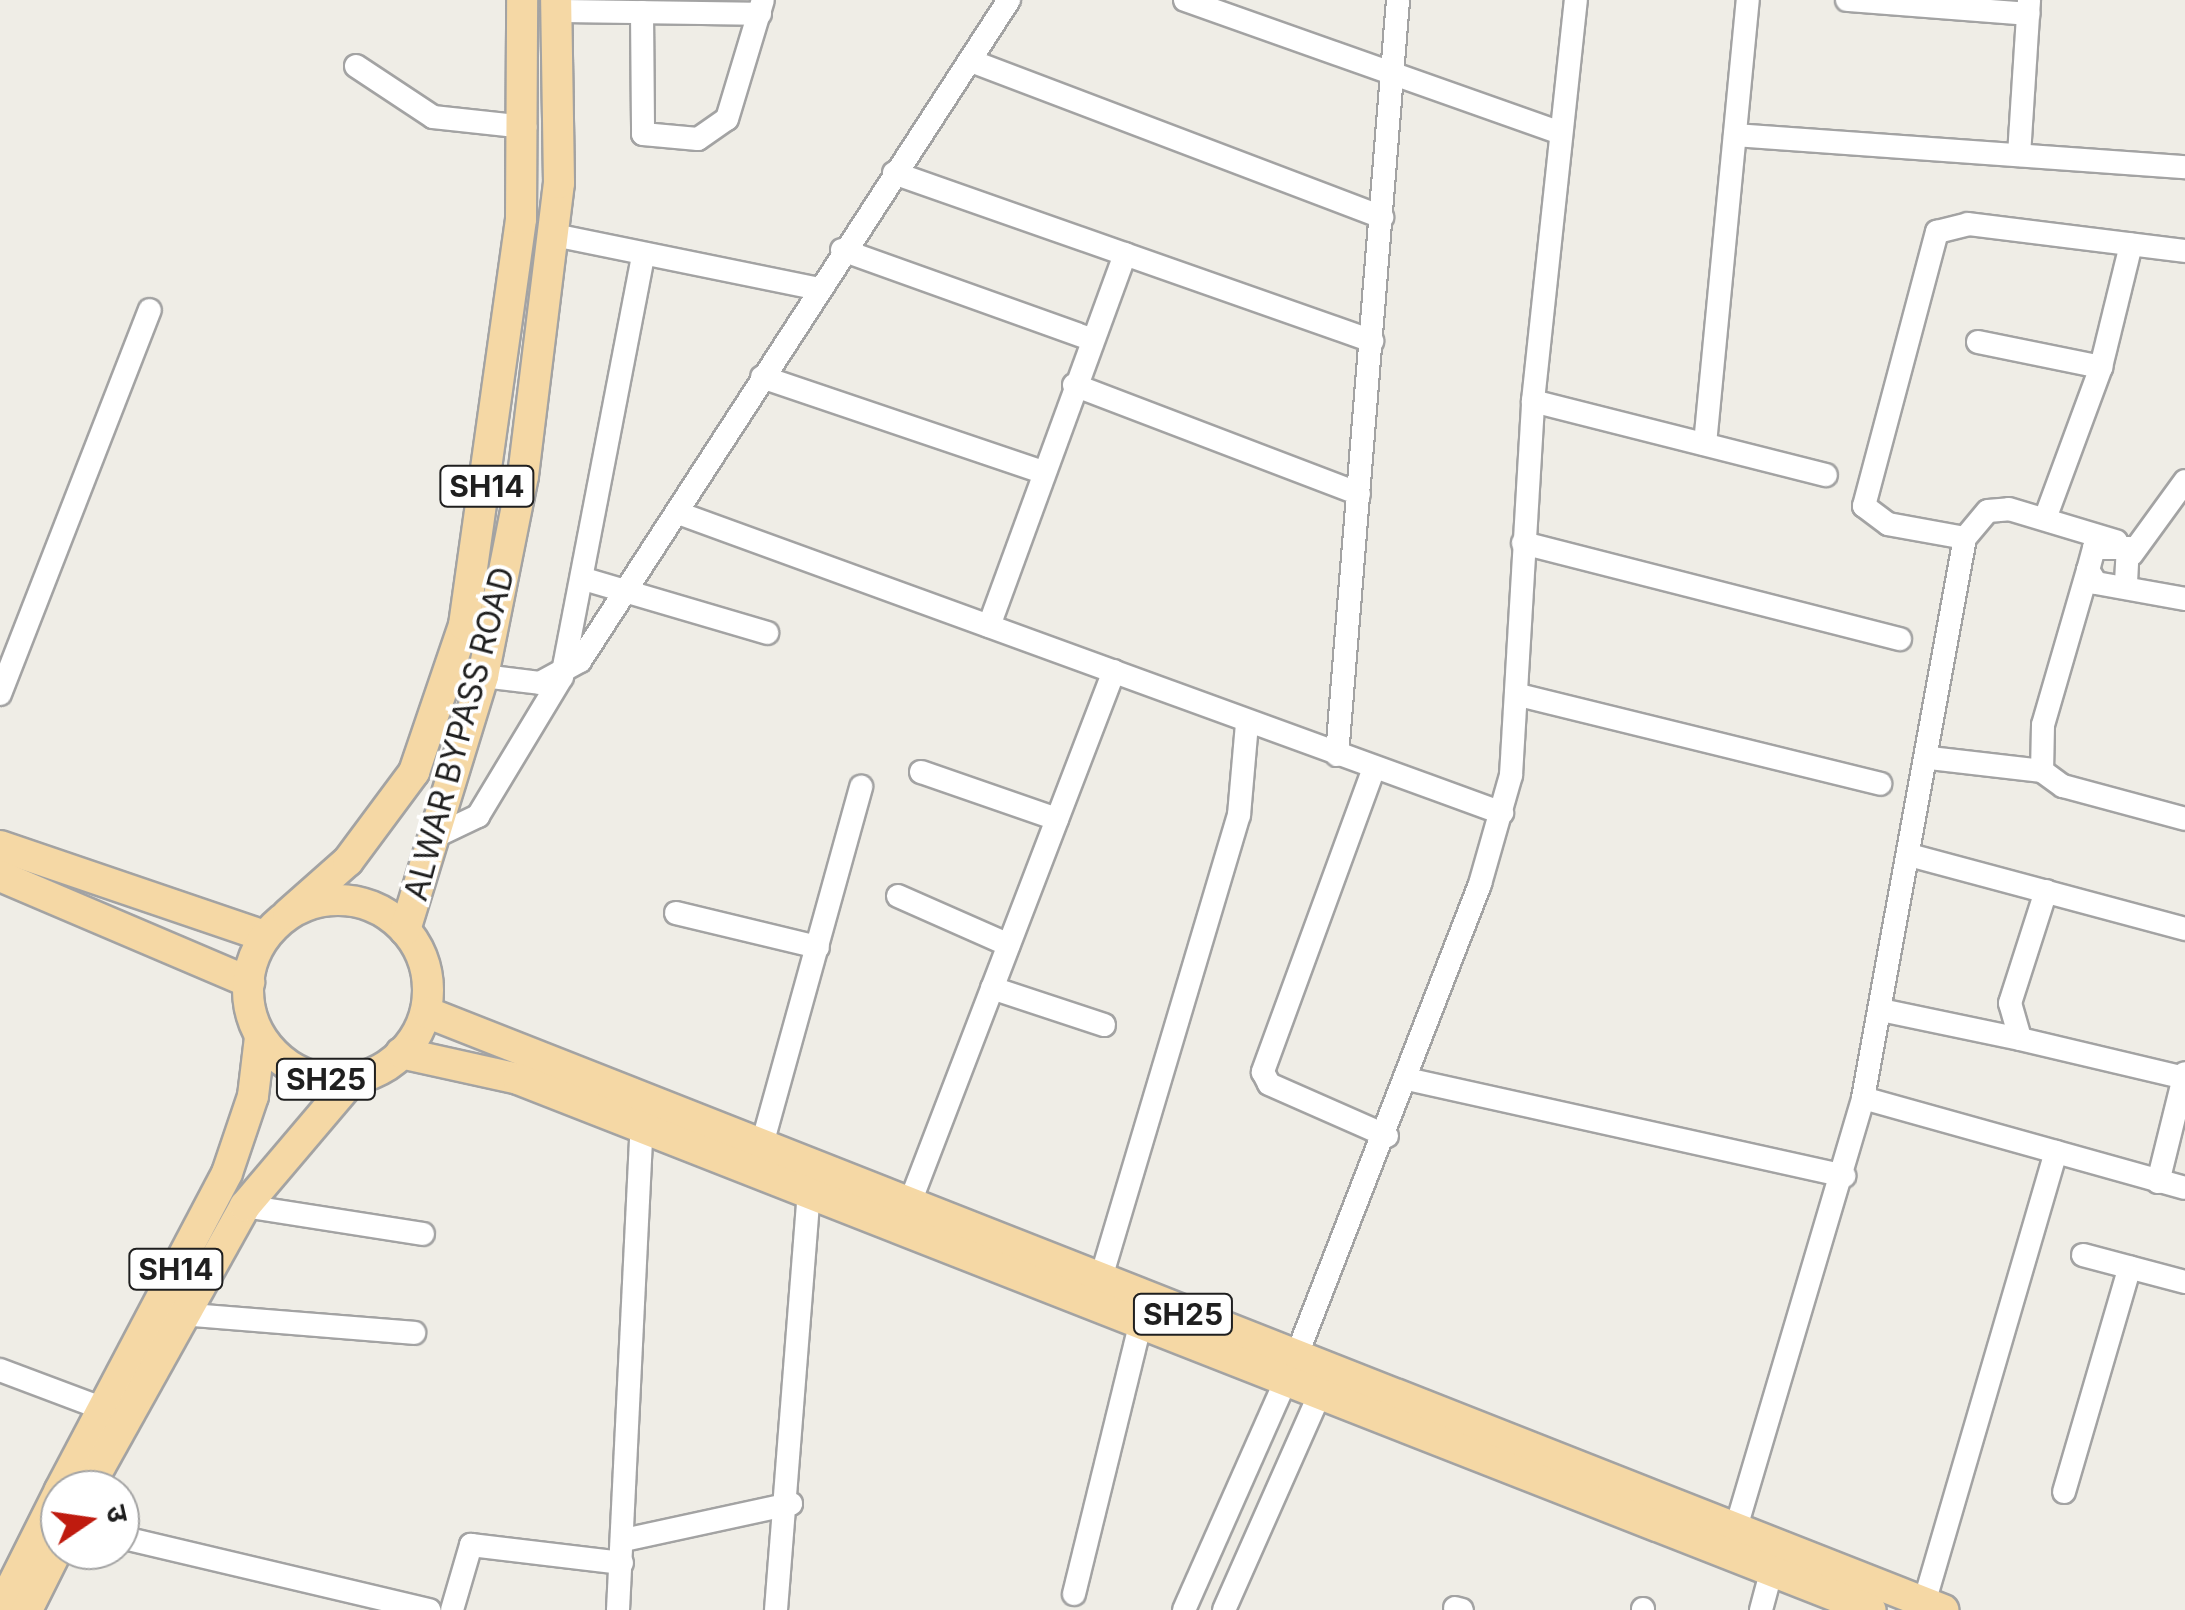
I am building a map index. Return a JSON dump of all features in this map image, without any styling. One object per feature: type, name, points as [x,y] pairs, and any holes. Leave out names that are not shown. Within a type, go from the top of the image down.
[{"type":"main road","name":"ALWAR BYPASS ROAD","points":[[288,914],[384,817],[414,772],[454,664],[492,450],[525,127],[522,0]]},
{"type":"main road","name":"ALWAR BYPASS ROAD","points":[[405,930],[483,676],[523,476],[554,235],[557,5]]},
{"type":"main road","points":[[0,846],[265,936]]},
{"type":"main road","points":[[0,876],[249,982],[265,936],[288,914],[349,900],[405,930],[421,955],[426,1012]]},
{"type":"main road","name":"SH25","points":[[249,982],[260,1037],[300,1071],[351,1080],[401,1053],[426,1012],[1100,1280],[1291,1370],[1319,1396],[1871,1610]]},
{"type":"main road","name":"SH14","points":[[70,1470],[227,1173],[253,1096],[260,1037]]},
{"type":"main road","name":"SH25","points":[[401,1053],[505,1075],[1140,1326],[1291,1370],[1934,1606]]},
{"type":"main road","name":"SH14","points":[[98,1470],[180,1314],[245,1206],[351,1080]]},
{"type":"main road","name":"SH14","points":[[0,1610],[40,1530]]},
{"type":"main road","points":[[27,1610],[47,1570]]},
{"type":"street","points":[[436,836],[478,816],[562,677],[680,514],[815,288],[972,61],[1009,0]]},
{"type":"street","points":[[1185,0],[1562,133]]},
{"type":"street","points":[[1337,755],[1398,0]]},
{"type":"street","points":[[1184,1610],[1291,1370],[1387,1136],[1502,813],[1519,695],[1523,543],[1533,401],[1576,0]]},
{"type":"street","points":[[1705,444],[1748,0]]},
{"type":"street","points":[[1847,0],[2028,7],[2020,155]]},
{"type":"street","points":[[557,5],[642,12],[689,6],[762,7],[726,118],[698,139],[643,134],[642,12]]},
{"type":"street","points":[[972,61],[1382,217]]},
{"type":"street","points":[[356,66],[433,118],[525,127]]},
{"type":"street","points":[[1735,135],[2185,167]]},
{"type":"street","points":[[894,173],[1372,341]]},
{"type":"street","points":[[1965,538],[1888,524],[1864,506],[1927,246],[1937,232],[1968,224],[2185,252]]},
{"type":"street","points":[[554,235],[643,257],[815,288]]},
{"type":"street","points":[[2046,516],[2102,367],[2131,245]]},
{"type":"street","points":[[842,250],[1091,338]]},
{"type":"street","points":[[988,626],[1125,254]]},
{"type":"street","points":[[562,677],[584,579],[643,257]]},
{"type":"street","points":[[0,694],[150,310]]},
{"type":"street","points":[[1978,342],[2102,367]]},
{"type":"street","points":[[762,377],[1043,472]]},
{"type":"street","points":[[1074,385],[1359,494]]},
{"type":"street","points":[[1533,401],[1826,474]]},
{"type":"street","points":[[2042,771],[2044,724],[2094,548],[2124,548],[2175,516],[2185,481]]},
{"type":"street","points":[[1735,1532],[1844,1176],[1863,1098],[1913,856],[1965,538],[1988,510],[2046,516],[2124,548]]},
{"type":"street","points":[[680,514],[1502,813]]},
{"type":"street","points":[[1523,543],[1900,639]]},
{"type":"street","points":[[2124,548],[2126,582]]},
{"type":"street","points":[[2088,570],[2104,587],[2126,582],[2185,599]]},
{"type":"street","points":[[584,579],[629,587],[654,605],[767,633]]},
{"type":"street","points":[[909,1205],[1114,671]]},
{"type":"street","points":[[483,676],[562,677]]},
{"type":"street","points":[[1519,695],[1880,784]]},
{"type":"street","points":[[1100,1280],[1239,815],[1247,723]]},
{"type":"street","points":[[1930,758],[2042,771],[2063,786],[2185,819]]},
{"type":"street","points":[[1374,768],[1263,1072],[1268,1084],[1387,1136]]},
{"type":"street","points":[[921,772],[1057,819]]},
{"type":"street","points":[[761,1148],[861,786]]},
{"type":"street","points":[[1913,856],[2185,929]]},
{"type":"street","points":[[2020,1039],[2010,1002],[2046,891]]},
{"type":"street","points":[[898,896],[1008,945]]},
{"type":"street","points":[[676,913],[818,947]]},
{"type":"street","points":[[992,988],[1104,1025]]},
{"type":"street","points":[[1881,1010],[2185,1076],[2158,1182]]},
{"type":"street","points":[[1407,1078],[1844,1176]]},
{"type":"street","points":[[1863,1098],[2185,1188]]},
{"type":"street","points":[[618,1610],[642,1126]]},
{"type":"street","points":[[1934,1606],[2056,1152]]},
{"type":"street","points":[[776,1610],[791,1504],[809,1194]]},
{"type":"street","points":[[245,1206],[300,1222],[423,1234]]},
{"type":"street","points":[[2084,1255],[2185,1282]]},
{"type":"street","points":[[2064,1492],[2130,1267]]},
{"type":"street","points":[[180,1314],[414,1333]]},
{"type":"street","points":[[1074,1594],[1140,1326]]},
{"type":"street","points":[[0,1370],[101,1408]]},
{"type":"street","points":[[1224,1610],[1319,1396]]},
{"type":"street","points":[[452,1610],[470,1545],[623,1551],[791,1504]]},
{"type":"street","points":[[140,1542],[430,1610]]},
{"type":"street","points":[[1761,1610],[1771,1573]]}]
